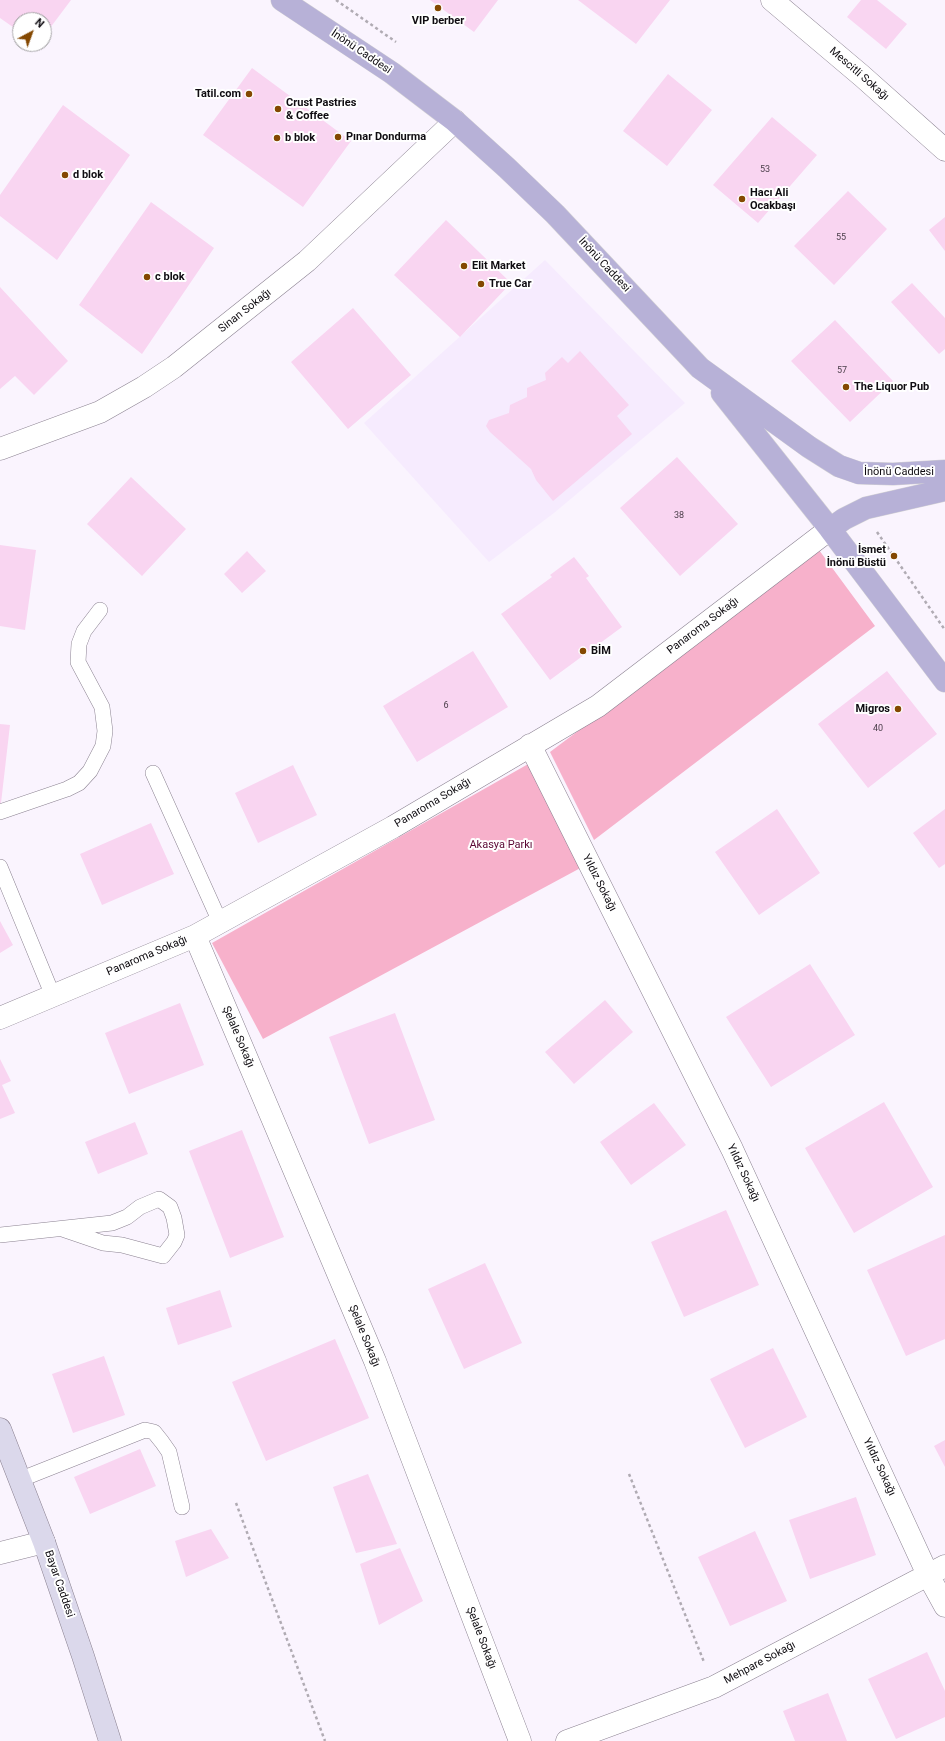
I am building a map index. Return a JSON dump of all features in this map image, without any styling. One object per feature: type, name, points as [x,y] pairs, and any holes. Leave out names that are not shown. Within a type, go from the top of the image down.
[{"type":"main road","name":"İnönü Caddesi","points":[[282,0],[392,73],[455,121],[501,162],[555,214],[700,368],[824,458],[846,469],[876,474],[945,472]]},
{"type":"main road","points":[[700,368],[830,529],[945,681]]},
{"type":"main road","points":[[830,529],[844,519],[866,508],[945,490]]},
{"type":"main road","name":"Bayar Caddesi","points":[[0,1430],[44,1542],[110,1741]]},
{"type":"street","name":"Mescitli Sokağı","points":[[772,0],[862,76],[945,150]]},
{"type":"street","name":"Sinan Sokağı","points":[[0,449],[100,412],[144,387],[174,367],[307,261],[455,121]]},
{"type":"street","name":"Panaroma Sokağı","points":[[0,1018],[195,936],[393,827],[598,706],[830,529]]},
{"type":"street","name":"Yıldız Sokağı","points":[[530,746],[732,1149],[937,1570],[945,1606]]},
{"type":"street","name":"Şelale Sokağı","points":[[195,936],[372,1355],[520,1741]]},
{"type":"street","points":[[0,1553],[44,1542]]},
{"type":"street","name":"Mehpare Sokağı","points":[[566,1741],[714,1687],[937,1570]]},
{"type":"lane","points":[[0,812],[67,790],[79,783],[90,771],[97,759],[103,746],[105,731],[102,707],[78,662],[79,644],[84,631],[100,610]]},
{"type":"lane","points":[[153,773],[220,922]]},
{"type":"lane","points":[[0,867],[54,996]]},
{"type":"lane","points":[[0,1235],[112,1223],[159,1198],[170,1207],[174,1218],[177,1235],[174,1242],[163,1256],[122,1245],[103,1243],[62,1229]]},
{"type":"lane","points":[[20,1480],[144,1430],[154,1432],[169,1452],[182,1507]]},
{"type":"path","points":[[872,526],[945,630]]},
{"type":"path","points":[[629,1474],[714,1687]]},
{"type":"path","points":[[236,1503],[325,1741]]},
{"type":"shaded area","points":[[545,260],[685,403],[554,513],[489,562],[364,423]]},
{"type":"green space","points":[[819,550],[875,626],[594,840],[550,752]]},
{"type":"green space","name":"Akasya Parkı","points":[[530,763],[586,865],[263,1039],[212,943]]},
{"type":"building","points":[[0,0],[71,0],[52,25],[52,12],[12,12],[12,26],[0,18]]},
{"type":"building","points":[[430,0],[498,0],[474,32]]},
{"type":"building","points":[[578,0],[670,0],[636,44]]},
{"type":"building","points":[[861,0],[877,0],[907,24],[886,49],[847,17]]},
{"type":"building","name":"b blok","points":[[252,68],[351,141],[303,207],[203,135]]},
{"type":"building","points":[[668,74],[712,110],[667,166],[623,131]]},
{"type":"building","name":"d blok","points":[[63,105],[130,155],[57,260],[0,216],[0,195]]},
{"type":"building","points":[[772,117],[817,155],[758,223],[713,185]]},
{"type":"building","points":[[848,191],[887,229],[834,285],[794,246]]},
{"type":"building","name":"c blok","points":[[151,202],[214,248],[142,354],[79,305]]},
{"type":"building","points":[[945,217],[945,251],[929,230]]},
{"type":"building","points":[[446,220],[511,283],[460,337],[394,275]]},
{"type":"building","points":[[912,283],[945,318],[945,349],[939,354],[891,302]]},
{"type":"building","points":[[0,287],[68,361],[34,395],[15,376],[0,389]]},
{"type":"building","points":[[353,308],[411,375],[348,429],[291,362]]},
{"type":"building","points":[[835,320],[893,381],[850,422],[791,361]]},
{"type":"building","points":[[580,351],[629,405],[617,416],[632,434],[553,501],[536,480],[531,469],[490,432],[486,426],[489,420],[509,413],[510,405],[527,397],[527,388],[546,380],[545,373],[562,357],[568,363]]},
{"type":"building","points":[[677,457],[738,524],[680,576],[620,508]]},
{"type":"building","points":[[131,477],[186,529],[142,576],[87,524]]},
{"type":"building","points":[[0,545],[36,550],[25,630],[0,626]]},
{"type":"building","points":[[247,551],[266,571],[242,593],[224,574]]},
{"type":"building","points":[[574,557],[589,576],[586,578],[622,627],[550,680],[501,614],[552,577],[550,575]]},
{"type":"building","points":[[473,651],[508,707],[417,762],[383,706]]},
{"type":"building","points":[[887,671],[937,734],[868,788],[818,724]]},
{"type":"building","points":[[0,724],[10,725],[1,803],[0,803]]},
{"type":"building","points":[[293,765],[317,815],[258,843],[235,793]]},
{"type":"building","points":[[777,809],[820,873],[759,915],[715,852]]},
{"type":"building","points":[[945,809],[945,864],[939,868],[913,833]]},
{"type":"building","points":[[151,823],[174,874],[102,905],[80,854]]},
{"type":"building","points":[[0,921],[13,945],[0,953]]},
{"type":"building","points":[[810,964],[855,1035],[771,1087],[726,1017]]},
{"type":"building","points":[[605,1000],[633,1032],[574,1084],[545,1052]]},
{"type":"building","points":[[180,1003],[204,1065],[129,1094],[105,1033]]},
{"type":"building","points":[[395,1013],[435,1120],[369,1144],[329,1037]]},
{"type":"building","points":[[0,1059],[11,1081],[2,1085],[15,1113],[0,1119]]},
{"type":"building","points":[[884,1102],[933,1187],[854,1233],[805,1148]]},
{"type":"building","points":[[654,1103],[686,1145],[631,1185],[600,1142]]},
{"type":"building","points":[[135,1122],[148,1154],[98,1174],[85,1142]]},
{"type":"building","points":[[242,1130],[284,1237],[230,1258],[189,1151]]},
{"type":"building","points":[[726,1210],[759,1285],[684,1317],[651,1242]]},
{"type":"building","points":[[945,1235],[945,1339],[906,1356],[867,1270]]},
{"type":"building","points":[[485,1263],[522,1343],[464,1369],[428,1289]]},
{"type":"building","points":[[220,1290],[232,1327],[178,1345],[166,1308]]},
{"type":"building","points":[[335,1339],[369,1418],[266,1461],[232,1382]]},
{"type":"building","points":[[773,1348],[807,1417],[745,1448],[710,1379]]},
{"type":"building","points":[[104,1356],[125,1415],[73,1433],[52,1374]]},
{"type":"building","points":[[945,1440],[945,1467],[934,1446]]},
{"type":"building","points":[[140,1449],[156,1486],[90,1514],[74,1477]]},
{"type":"building","points":[[368,1474],[397,1544],[356,1553],[333,1487]]},
{"type":"building","points":[[856,1497],[876,1555],[810,1579],[789,1520]]},
{"type":"building","points":[[211,1529],[229,1558],[186,1577],[175,1541]]},
{"type":"building","points":[[755,1531],[787,1601],[730,1626],[698,1557]]},
{"type":"building","points":[[400,1548],[423,1601],[379,1625],[360,1564]]},
{"type":"building","points":[[927,1652],[945,1691],[945,1717],[896,1739],[868,1679]]},
{"type":"building","points":[[828,1693],[847,1741],[795,1741],[783,1711]]},
{"type":"place","name":"VIP berber","points":[[438,8]]},
{"type":"place","name":"Tatil.com","points":[[249,94]]},
{"type":"place","name":"Crust Pastries & Coffee","points":[[278,109]]},
{"type":"place","name":"Pınar Dondurma","points":[[338,137]]},
{"type":"place","name":"b blok","points":[[277,138]]},
{"type":"place","name":"d blok","points":[[65,175]]},
{"type":"place","name":"Hacı Ali Ocakbaşı","points":[[742,199]]},
{"type":"place","name":"Elit Market","points":[[464,266]]},
{"type":"place","name":"c blok","points":[[147,277]]},
{"type":"place","name":"True Car","points":[[481,284]]},
{"type":"place","name":"The Liquor Pub","points":[[846,387]]},
{"type":"place","name":"İsmet İnönü Büstü","points":[[894,556]]},
{"type":"place","name":"BİM","points":[[583,651]]},
{"type":"place","name":"Migros","points":[[898,709]]}]
